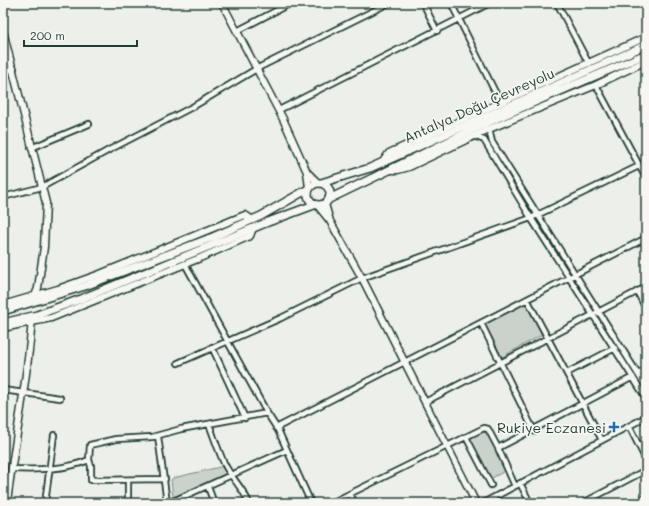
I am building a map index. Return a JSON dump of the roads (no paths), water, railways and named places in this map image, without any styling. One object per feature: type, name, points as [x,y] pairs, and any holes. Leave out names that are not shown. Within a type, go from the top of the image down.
[{"type":"main road","name":"Antalya Doğu Çevreyolu","points":[[3,311],[36,299],[85,286],[125,272],[252,220],[320,183],[381,163],[646,45]]},
{"type":"main road","name":"Antalya Doğu Çevreyolu","points":[[3,323],[30,319],[253,228],[322,203],[388,169],[493,120],[646,54]]},
{"type":"main road","points":[[309,189],[308,197],[322,203],[329,189],[320,183]]},
{"type":"main road","points":[[36,299],[45,312]]},
{"type":"main road","points":[[24,304],[30,319]]},
{"type":"street","points":[[222,3],[258,68],[279,110],[307,172],[309,189]]},
{"type":"street","points":[[237,31],[291,3]]},
{"type":"street","points":[[3,197],[42,187],[194,106],[258,68],[389,3]]},
{"type":"street","points":[[423,3],[437,31]]},
{"type":"street","points":[[451,3],[500,102]]},
{"type":"street","points":[[279,110],[490,3]]},
{"type":"street","points":[[557,3],[589,64]]},
{"type":"street","points":[[3,31],[14,68],[46,203],[44,247],[36,299],[3,305]]},
{"type":"street","points":[[381,163],[389,153],[646,37]]},
{"type":"street","points":[[388,169],[398,170],[409,167],[489,129],[596,85],[646,61]]},
{"type":"street","points":[[3,72],[14,68]]},
{"type":"street","points":[[596,85],[638,166],[646,178]]},
{"type":"street","points":[[32,148],[89,124]]},
{"type":"street","points":[[489,129],[492,142],[599,311],[636,376],[646,398]]},
{"type":"street","points":[[474,136],[484,140],[568,278],[615,348],[646,387]]},
{"type":"street","points":[[178,363],[227,340],[281,318],[362,278],[531,218],[638,166]]},
{"type":"street","points":[[307,172],[320,183]]},
{"type":"street","points":[[322,203],[330,221],[362,278],[476,503]]},
{"type":"street","points":[[3,328],[30,319],[51,318],[250,236],[253,228]]},
{"type":"street","points":[[276,428],[646,238]]},
{"type":"street","points":[[185,264],[276,428],[311,503]]},
{"type":"street","points":[[425,402],[646,287]]},
{"type":"street","points":[[636,292],[646,309]]},
{"type":"street","points":[[527,299],[547,338],[584,403],[602,440]]},
{"type":"street","points":[[8,503],[11,472],[31,340],[30,319]]},
{"type":"street","points":[[481,323],[534,431]]},
{"type":"street","points":[[212,347],[245,418]]},
{"type":"street","points":[[567,373],[615,348]]},
{"type":"street","points":[[498,448],[534,431],[646,370]]},
{"type":"street","points":[[3,390],[60,398]]},
{"type":"street","points":[[165,479],[91,480],[90,445],[116,439],[158,436],[209,424],[267,414]]},
{"type":"street","points":[[482,503],[646,417]]},
{"type":"street","points":[[209,424],[224,463],[238,486],[243,490],[249,503]]},
{"type":"street","points":[[629,426],[646,460]]},
{"type":"street","points":[[331,503],[448,447],[486,427],[517,485],[530,503]]},
{"type":"street","points":[[45,503],[54,435]]},
{"type":"street","points":[[158,436],[168,503],[208,487],[287,450]]},
{"type":"street","points":[[466,437],[490,485]]},
{"type":"street","points":[[3,474],[82,464],[90,460]]},
{"type":"street","points":[[583,503],[646,470]]},
{"type":"street","points":[[128,480],[128,503]]},
{"type":"street","points":[[208,487],[214,503]]},
{"type":"street","points":[[350,494],[355,503]]},
{"type":"street","points":[[636,503],[646,498]]},
{"type":"place","name":"Rukiye Eczanesi","points":[[614,427]]}]
